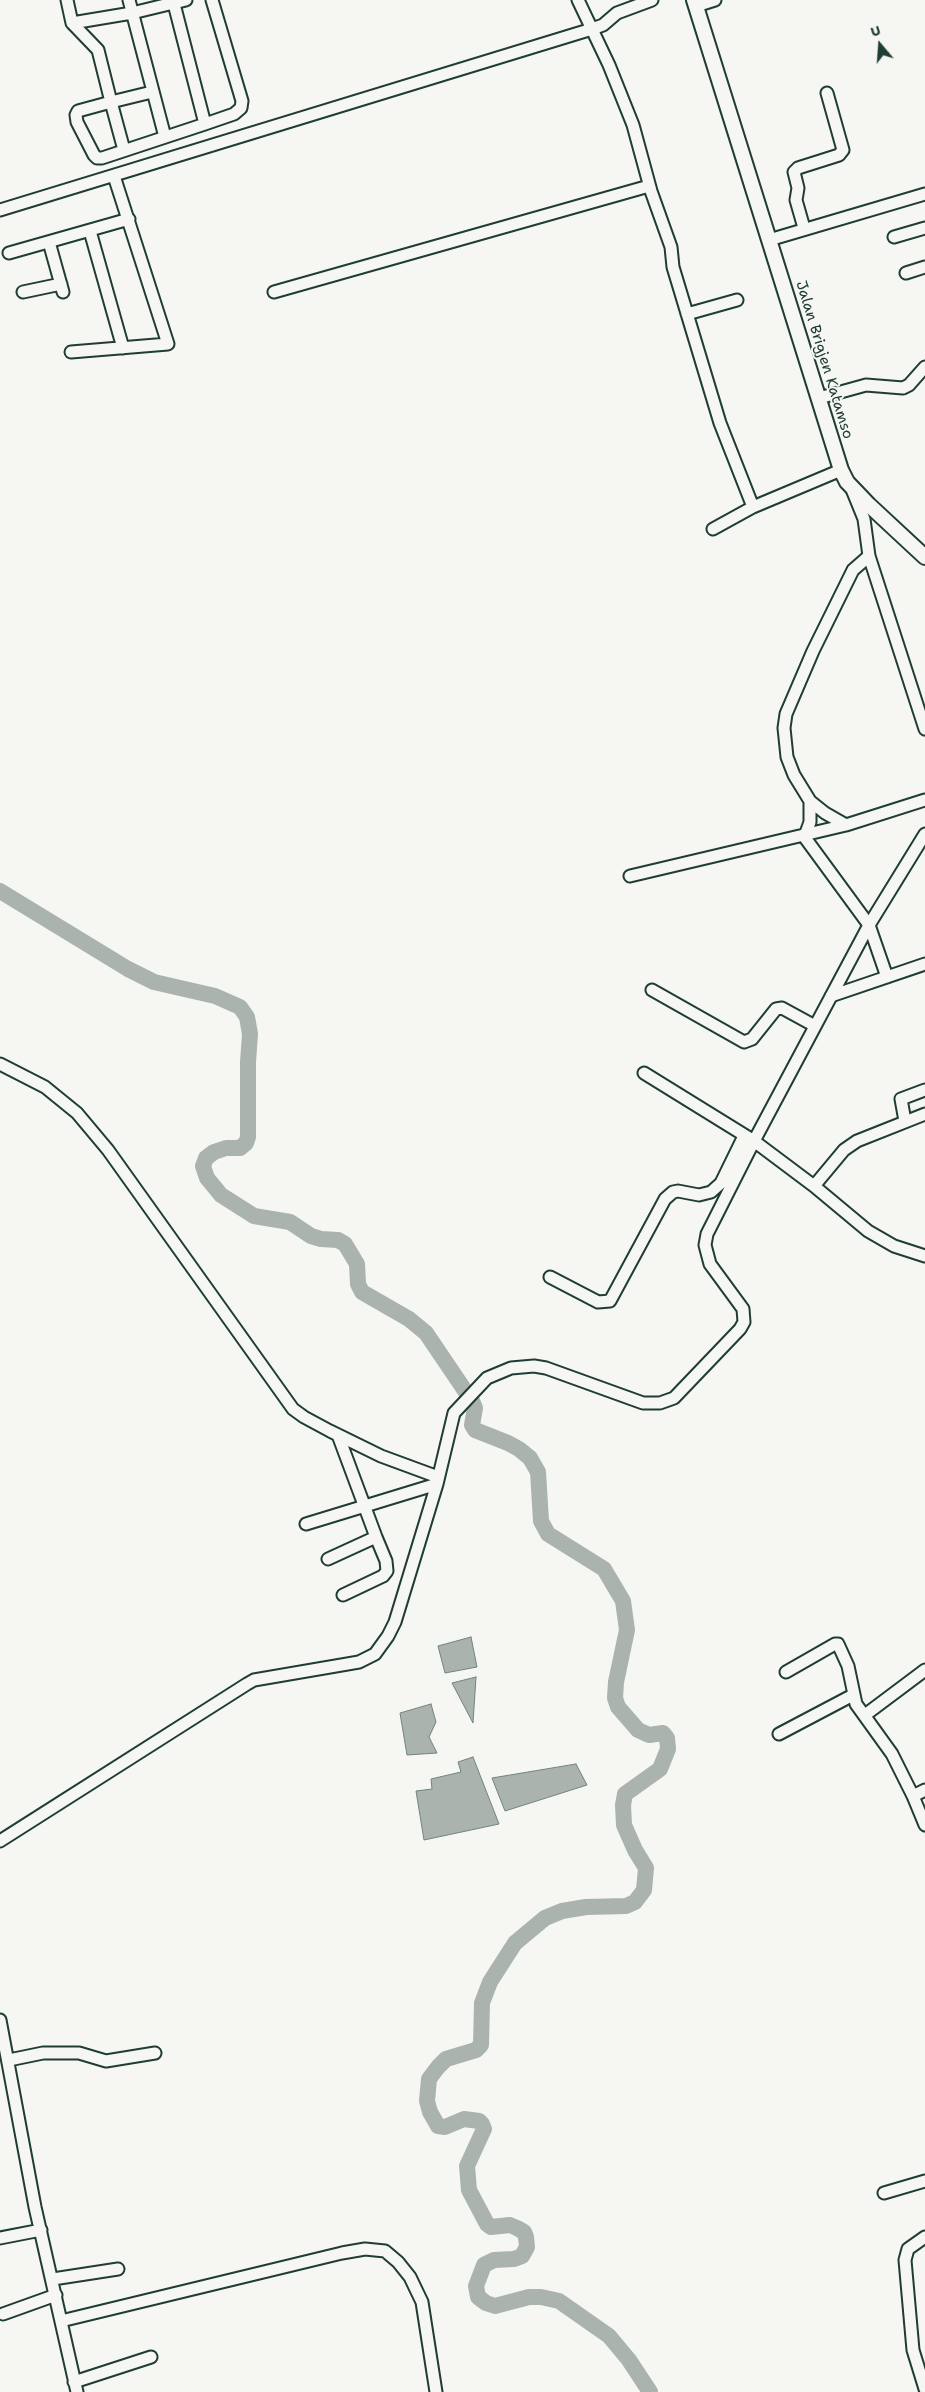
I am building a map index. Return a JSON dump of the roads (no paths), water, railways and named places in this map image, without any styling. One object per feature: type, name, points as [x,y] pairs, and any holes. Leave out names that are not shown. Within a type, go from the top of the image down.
[{"type":"main road","name":"Jalan Brigjen Katamso","points":[[695,3],[844,476]]},
{"type":"main road","points":[[844,476],[869,505],[925,557]]},
{"type":"street","points":[[67,0],[72,23],[98,50],[124,150]]},
{"type":"street","points":[[129,0],[165,137]]},
{"type":"street","points":[[72,23],[132,13],[186,0]]},
{"type":"street","points":[[152,92],[78,111],[76,114],[77,122],[97,158],[234,114],[241,108],[242,104],[212,0]]},
{"type":"street","points":[[578,0],[623,99],[649,186],[671,246],[673,267],[720,422],[752,507]]},
{"type":"street","points":[[0,210],[592,30],[603,25],[617,13],[652,0]]},
{"type":"street","points":[[695,3],[715,0]]},
{"type":"street","points":[[173,2],[205,124]]},
{"type":"street","points":[[804,228],[796,200],[798,188],[795,170],[834,158],[844,150],[827,92]]},
{"type":"street","points":[[71,352],[168,344],[114,176]]},
{"type":"street","points":[[274,292],[649,186]]},
{"type":"street","points":[[769,240],[804,228],[925,194]]},
{"type":"street","points":[[9,253],[129,220]]},
{"type":"street","points":[[894,237],[925,228]]},
{"type":"street","points":[[90,231],[123,348]]},
{"type":"street","points":[[23,292],[62,288],[48,242]]},
{"type":"street","points":[[906,273],[925,267]]},
{"type":"street","points":[[687,314],[738,300]]},
{"type":"street","points":[[819,398],[866,385],[903,388],[909,385],[925,367]]},
{"type":"street","points":[[713,529],[752,507],[844,476]]},
{"type":"street","name":"Jalan Brigjen Katamso","points":[[844,476],[856,498],[864,519],[869,556],[925,729]]},
{"type":"street","points":[[846,825],[825,813],[810,801],[794,775],[787,757],[784,728],[786,714],[813,650],[853,570],[869,556]]},
{"type":"street","points":[[630,876],[846,825],[925,800]]},
{"type":"street","points":[[804,834],[810,822],[810,801]]},
{"type":"street","points":[[804,834],[870,925],[887,977]]},
{"type":"street","points":[[550,1276],[598,1302],[610,1301],[665,1199],[672,1192],[678,1191],[699,1195],[711,1192],[721,1183],[815,1026],[870,925],[925,834]]},
{"type":"street","points":[[831,996],[925,964]]},
{"type":"street","points":[[652,990],[744,1042],[752,1039],[776,1009],[782,1008],[815,1026]]},
{"type":"street","points":[[0,1064],[45,1087],[77,1114],[108,1150],[293,1409],[338,1435],[438,1481]]},
{"type":"street","points":[[644,1073],[749,1138],[814,1186],[868,1231],[894,1246],[925,1256]]},
{"type":"street","points":[[905,1121],[901,1099],[925,1090]]},
{"type":"street","points":[[814,1186],[844,1150],[857,1140],[925,1114]]},
{"type":"street","points":[[0,1841],[254,1680],[359,1662],[375,1654],[395,1622],[438,1481],[454,1413],[486,1378],[511,1368],[534,1366],[546,1368],[643,1403],[660,1403],[674,1398],[740,1329],[744,1322],[743,1308],[710,1264],[705,1245],[707,1234],[749,1138]]},
{"type":"street","points":[[338,1435],[386,1561],[387,1571],[383,1576],[343,1595]]},
{"type":"street","points":[[306,1524],[438,1481]]},
{"type":"street","points":[[328,1558],[376,1537]]},
{"type":"street","points":[[786,1672],[837,1644],[848,1666],[856,1704],[892,1754],[914,1796],[925,1825]]},
{"type":"street","points":[[865,1715],[925,1670]]},
{"type":"street","points":[[779,1734],[854,1695]]},
{"type":"street","points":[[914,1796],[925,1790]]},
{"type":"street","points":[[0,2020],[41,2230],[75,2387],[151,2357]]},
{"type":"street","points":[[9,2060],[44,2053],[79,2054],[106,2061],[156,2053]]},
{"type":"street","points":[[884,2193],[925,2181]]},
{"type":"street","points":[[0,2238],[41,2230]]},
{"type":"street","points":[[925,2238],[908,2249],[905,2260],[913,2350],[925,2389]]},
{"type":"street","points":[[61,2321],[342,2253],[365,2249],[385,2251],[398,2262],[410,2277],[422,2302],[436,2392]]},
{"type":"street","points":[[53,2279],[118,2269]]},
{"type":"street","points":[[3,2314],[56,2295]]},
{"type":"waterway","points":[[0,891],[128,969],[154,982],[215,996],[240,1007],[247,1017],[250,1034],[248,1137],[246,1143],[240,1148],[226,1148],[214,1152],[206,1158],[203,1166],[207,1178],[221,1195],[254,1216],[290,1222],[311,1236],[321,1239],[338,1240],[345,1244],[357,1264],[358,1284],[362,1292],[409,1319],[426,1333],[472,1401],[475,1408],[472,1425],[475,1430],[508,1443],[530,1458],[538,1472],[541,1521],[548,1534],[604,1569],[623,1601],[627,1630],[616,1682],[615,1698],[618,1707],[638,1730],[649,1735],[663,1733],[667,1738],[668,1749],[660,1769],[625,1794],[623,1805],[624,1825],[635,1850],[646,1868],[644,1890],[635,1902],[626,1906],[586,1907],[562,1911],[545,1918],[515,1943],[490,1982],[482,2003],[481,2045],[476,2050],[446,2059],[438,2067],[429,2079],[427,2101],[430,2112],[438,2126],[445,2127],[464,2119],[479,2121],[482,2124],[484,2129],[467,2166],[469,2190],[487,2224],[491,2227],[510,2225],[524,2232],[526,2237],[527,2247],[522,2256],[514,2259],[494,2260],[484,2265],[476,2286],[478,2297],[486,2303],[495,2306],[529,2297],[541,2297],[559,2301],[609,2336],[629,2360],[650,2392]]}]
